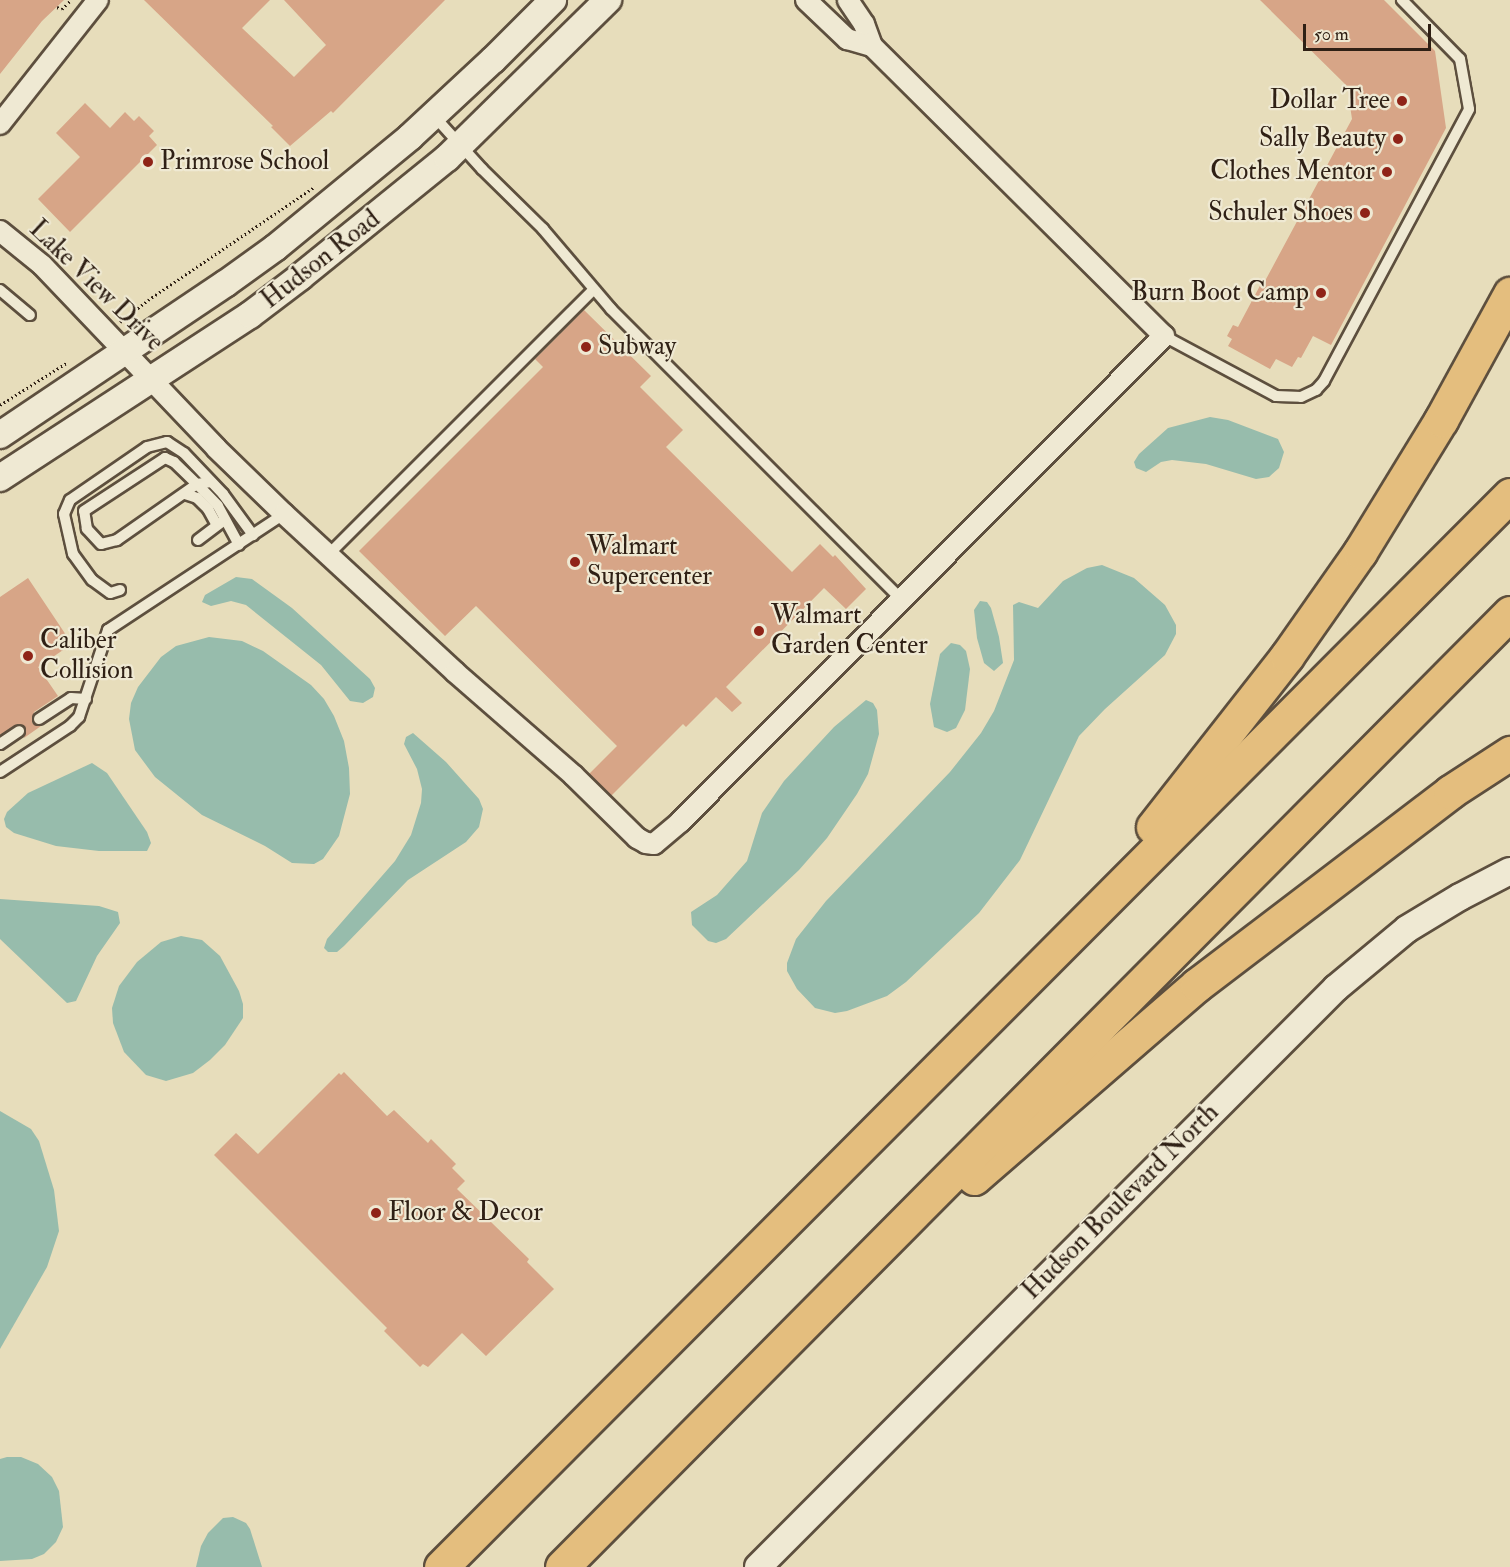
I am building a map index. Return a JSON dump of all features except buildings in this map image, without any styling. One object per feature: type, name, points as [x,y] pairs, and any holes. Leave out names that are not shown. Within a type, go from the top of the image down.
[{"type":"highway","points":[[1065,940],[1321,609],[1416,463],[1510,294]]},
{"type":"highway","points":[[441,1567],[1510,495]]},
{"type":"highway","points":[[562,1567],[1510,613]]},
{"type":"highway","points":[[825,1302],[1012,1147],[1197,985],[1450,792],[1510,753]]},
{"type":"street","points":[[0,124],[98,0]]},
{"type":"street","name":"Hudson Road","points":[[0,435],[275,248],[373,169],[434,116],[553,0]]},
{"type":"street","name":"Hudson Road","points":[[0,478],[250,315],[404,195],[460,145],[608,0]]},
{"type":"street","points":[[806,0],[847,39],[872,46]]},
{"type":"street","points":[[848,0],[864,24],[872,46],[1164,336],[902,600]]},
{"type":"street","name":"Lake View Drive","points":[[0,231],[42,265],[216,448],[284,514],[330,553],[424,644],[573,775],[637,837],[651,844],[662,839],[902,600]]},
{"type":"street","name":"Hudson Boulevard North","points":[[758,1567],[1328,995],[1407,929],[1460,897],[1510,871]]},
{"type":"lane","points":[[1164,336],[1276,396],[1301,397],[1316,390],[1324,381],[1469,109],[1460,59],[1402,0]]},
{"type":"lane","points":[[434,116],[543,229],[592,290],[902,600]]},
{"type":"lane","points":[[0,290],[30,315]]},
{"type":"lane","points":[[330,553],[592,290]]},
{"type":"lane","points":[[120,590],[110,593],[92,580],[73,554],[64,514],[70,500],[147,447],[167,442],[184,453],[211,482],[253,535]]},
{"type":"lane","points":[[211,482],[197,483],[185,494],[117,540],[101,544],[87,529],[84,511],[165,458],[174,462],[197,483],[218,506],[221,522]]},
{"type":"lane","points":[[185,494],[197,498],[221,522],[239,545]]},
{"type":"lane","points":[[0,772],[75,722],[86,699],[108,630],[284,514]]},
{"type":"lane","points":[[198,540],[221,522]]},
{"type":"lane","points":[[39,719],[71,698],[86,699]]},
{"type":"lane","points":[[0,744],[19,731]]},
{"type":"path","points":[[57,7],[62,9],[70,0]]},
{"type":"path","points":[[133,310],[319,183]]},
{"type":"path","points":[[0,405],[75,359]]},
{"type":"shaded area","points":[[1210,417],[1228,420],[1278,439],[1284,452],[1279,468],[1269,477],[1256,479],[1206,464],[1172,460],[1161,462],[1146,472],[1136,468],[1134,462],[1139,454],[1168,428]]},
{"type":"shaded area","points":[[1102,565],[1134,578],[1165,605],[1176,625],[1176,634],[1165,655],[1105,709],[1079,736],[1020,860],[979,913],[906,982],[887,996],[847,1011],[835,1013],[815,1008],[797,989],[787,971],[787,963],[796,939],[826,901],[950,772],[981,733],[994,711],[1014,660],[1013,605],[1019,602],[1038,608],[1063,581],[1087,568]]},
{"type":"shaded area","points":[[236,577],[252,579],[292,608],[370,679],[375,688],[373,697],[363,703],[350,701],[321,665],[246,605],[231,601],[211,606],[202,602],[205,595]]},
{"type":"shaded area","points":[[980,601],[987,602],[991,608],[999,637],[1003,663],[994,671],[984,663],[977,638],[974,610]]},
{"type":"shaded area","points":[[209,637],[242,641],[263,651],[311,685],[324,699],[334,716],[344,741],[349,768],[350,794],[339,836],[323,859],[314,864],[292,863],[265,846],[202,815],[155,777],[135,750],[129,719],[131,703],[138,687],[161,657],[176,646]]},
{"type":"shaded area","points":[[951,643],[960,645],[966,651],[970,669],[965,710],[956,728],[947,732],[934,727],[930,704],[940,654]]},
{"type":"shaded area","points":[[866,700],[873,703],[877,710],[879,734],[868,774],[857,794],[827,838],[799,870],[726,939],[716,943],[708,941],[692,925],[691,912],[717,895],[747,861],[762,813],[784,781],[834,727]]},
{"type":"shaded area","points":[[413,733],[446,762],[479,799],[483,809],[479,827],[466,842],[408,880],[337,952],[328,952],[324,948],[327,939],[395,861],[411,835],[421,803],[422,789],[417,769],[404,744],[406,737]]},
{"type":"shaded area","points":[[92,763],[107,773],[147,832],[151,843],[147,851],[99,851],[56,846],[14,833],[6,827],[4,819],[7,812],[28,793]]},
{"type":"shaded area","points":[[0,899],[99,906],[118,912],[120,923],[97,956],[76,1001],[67,1003],[0,939]]},
{"type":"shaded area","points":[[181,936],[202,940],[220,956],[239,991],[243,1004],[243,1018],[225,1045],[210,1060],[193,1073],[166,1081],[146,1075],[124,1052],[113,1023],[112,1008],[119,986],[137,962],[161,942]]},
{"type":"shaded area","points":[[0,1111],[31,1129],[39,1141],[54,1190],[59,1231],[47,1267],[0,1349]]},
{"type":"shaded area","points":[[21,1457],[38,1464],[52,1477],[59,1491],[63,1527],[56,1542],[44,1554],[32,1559],[0,1561],[0,1459]]},
{"type":"shaded area","points":[[233,1517],[246,1523],[250,1529],[262,1567],[196,1567],[201,1546],[208,1533],[223,1518]]},
{"type":"place","name":"Dollar Tree","points":[[1402,101]]},
{"type":"place","name":"Sally Beauty","points":[[1398,139]]},
{"type":"place","name":"Primrose School","points":[[148,162]]},
{"type":"place","name":"Clothes Mentor","points":[[1387,172]]},
{"type":"place","name":"Schuler Shoes","points":[[1365,213]]},
{"type":"place","name":"Burn Boot Camp","points":[[1321,293]]},
{"type":"place","name":"Subway","points":[[586,347]]},
{"type":"place","name":"Walmart Supercenter","points":[[575,562]]},
{"type":"place","name":"Walmart Garden Center","points":[[759,631]]},
{"type":"place","name":"Caliber Collision","points":[[28,656]]},
{"type":"place","name":"Floor & Decor","points":[[376,1213]]}]
